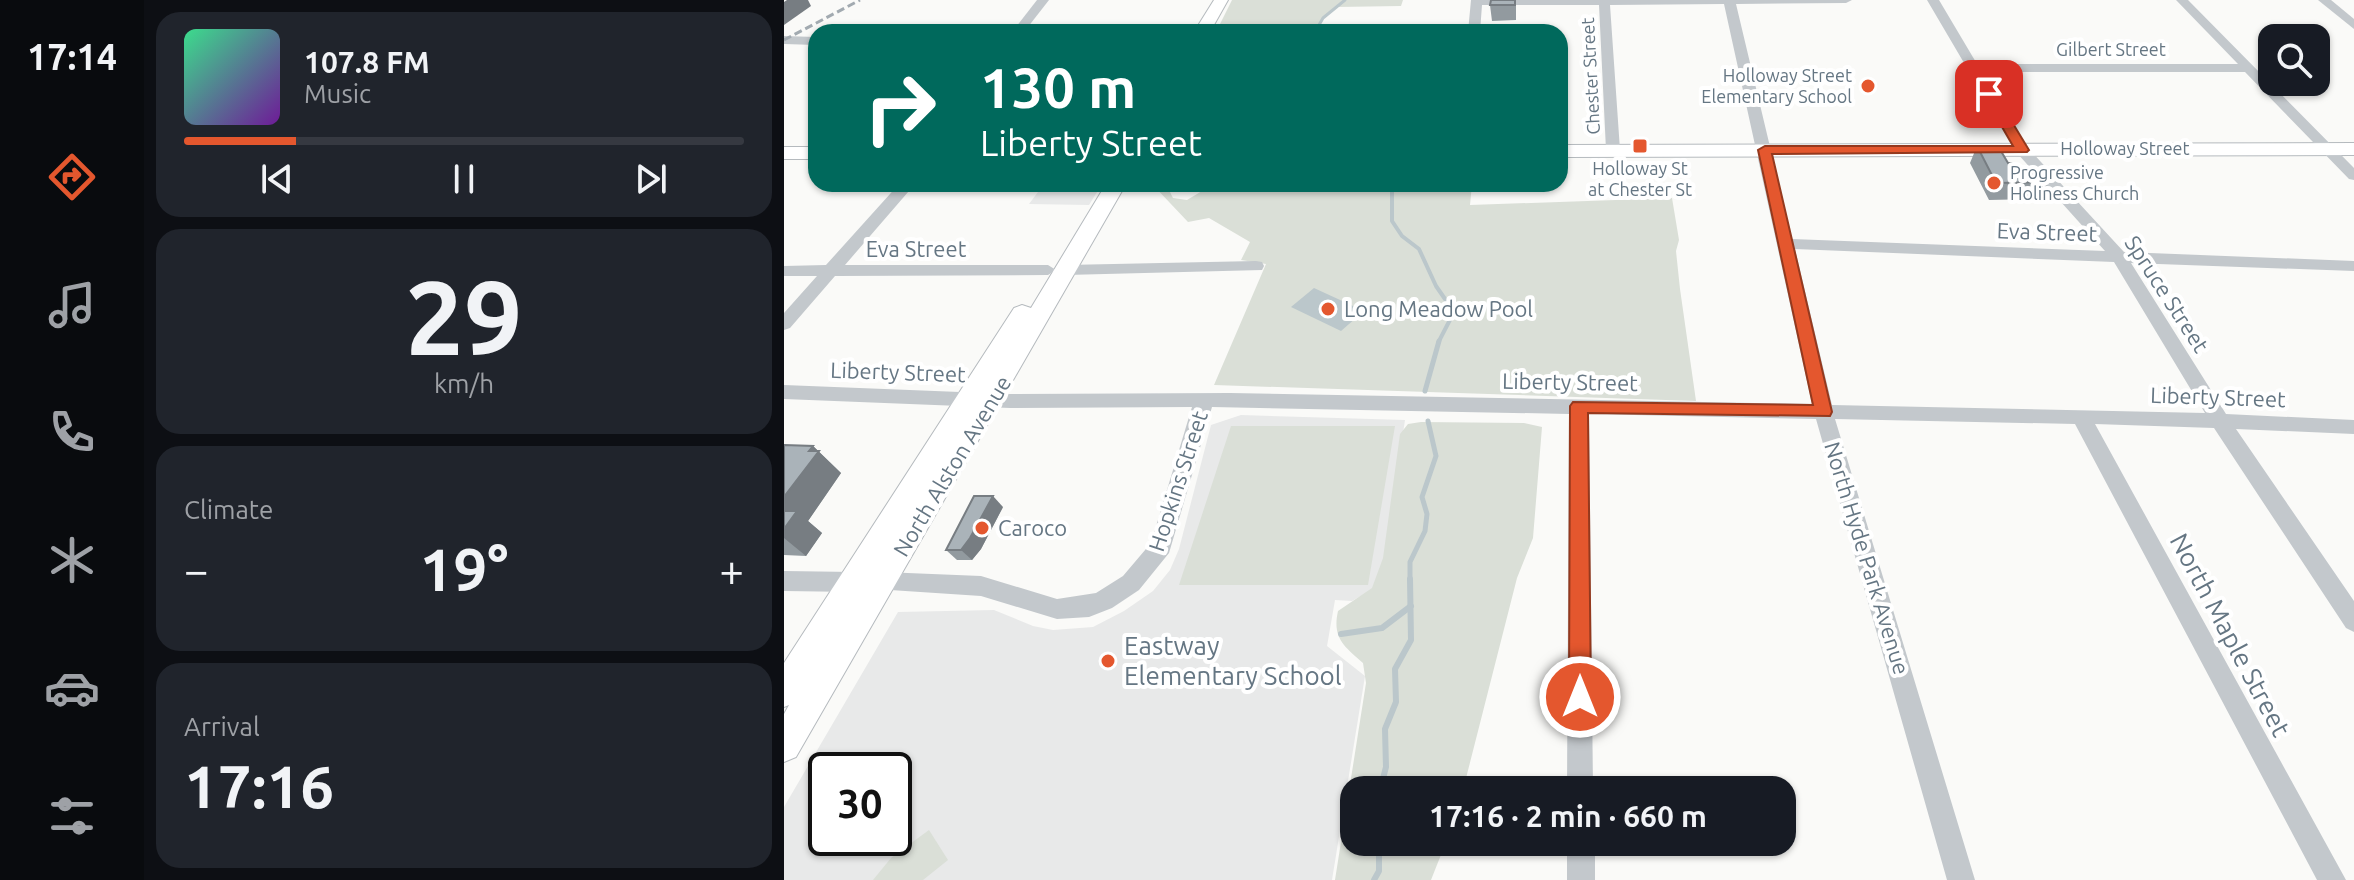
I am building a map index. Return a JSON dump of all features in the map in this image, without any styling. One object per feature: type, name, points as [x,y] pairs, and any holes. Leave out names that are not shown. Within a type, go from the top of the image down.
[{"type":"main road","points":[[1207,24],[1221,0]]},
{"type":"main road","name":"Holloway Street","points":[[1568,151],[2354,149]]},
{"type":"main road","points":[[784,153],[808,153]]},
{"type":"main road","name":"North Alston Avenue","points":[[784,745],[883,582],[979,400],[1057,270],[1098,192]]},
{"type":"main road","name":"North Alston Avenue","points":[[1057,270],[1111,192]]},
{"type":"main road","name":"North Alston Avenue","points":[[784,692],[854,582],[979,400]]},
{"type":"street","points":[[1024,24],[1043,0]]},
{"type":"street","name":"Chester Street","points":[[1604,0],[1613,150]]},
{"type":"street","name":"North Hyde Park Avenue","points":[[1729,0],[1823,412],[1961,880]]},
{"type":"street","points":[[1475,24],[1477,1],[1846,0]]},
{"type":"street","name":"Spruce Street","points":[[1933,0],[2022,150],[2119,257],[2219,420],[2354,621]]},
{"type":"street","points":[[2182,0],[2354,176]]},
{"type":"street","points":[[2324,0],[2354,25]]},
{"type":"street","points":[[784,40],[808,41]]},
{"type":"street","name":"Gilbert Street","points":[[1974,68],[2248,68]]},
{"type":"street","points":[[784,324],[900,192]]},
{"type":"street","name":"Eva Street","points":[[1785,244],[2354,266]]},
{"type":"street","name":"Eva Street","points":[[784,271],[1256,266]]},
{"type":"street","name":"Liberty Street","points":[[784,392],[979,400],[1579,406],[2219,420],[2354,427]]},
{"type":"street","name":"Hopkins Street","points":[[883,582],[980,586],[1056,609],[1075,608],[1108,598],[1138,577],[1161,546],[1204,400]]},
{"type":"street","points":[[1579,406],[1580,776]]},
{"type":"street","name":"North Maple Street","points":[[2081,417],[2332,880]]},
{"type":"street","points":[[784,581],[854,582]]},
{"type":"street","points":[[1581,856],[1581,880]]},
{"type":"shaded area","points":[[1232,0],[1403,0],[1401,6],[1337,7],[1319,24],[1220,24]]},
{"type":"shaded area","points":[[1038,192],[1097,192],[1089,205],[1029,204]]},
{"type":"shaded area","points":[[1160,192],[1170,192],[1173,198],[1187,200],[1200,192],[1471,192],[1470,205],[1672,198],[1679,240],[1676,251],[1680,289],[1696,401],[1214,385],[1266,264],[1241,260],[1250,242],[1209,218],[1188,222]]},
{"type":"shaded area","name":"Long Meadow Pool","points":[[1314,288],[1364,311],[1341,331],[1291,307]]},
{"type":"shaded area","name":"Eastway Elementary School","points":[[1241,415],[1405,420],[1380,585],[1352,601],[1335,600],[1327,646],[1365,676],[1349,776],[1340,776],[1340,831],[1332,880],[784,880],[784,807],[808,766],[808,856],[912,856],[912,752],[816,752],[898,612],[994,610],[1033,626],[1053,630],[1093,627],[1153,591],[1170,570],[1179,549],[1211,425]]},
{"type":"shaded area","points":[[1524,423],[1542,427],[1533,538],[1517,578],[1467,776],[1351,776],[1366,683],[1363,663],[1338,635],[1338,611],[1372,588],[1383,558],[1400,434],[1408,424]]},
{"type":"shaded area","points":[[1231,426],[1395,426],[1368,585],[1179,585]]},
{"type":"shaded area","points":[[929,830],[948,860],[923,880],[873,880],[894,856],[912,856],[912,843]]},
{"type":"shaded area","points":[[1340,848],[1340,856],[1440,856],[1431,880],[1335,880]]},
{"type":"building","points":[[1491,0],[1515,0],[1515,5],[1490,5]]},
{"type":"building","points":[[1977,146],[1998,146],[2008,163],[2014,163],[2017,168],[2040,168],[2049,182],[1996,183]]},
{"type":"building","points":[[784,445],[813,446],[809,451],[819,451],[784,497]]},
{"type":"building","points":[[974,496],[993,496],[961,550],[946,550]]},
{"type":"building","points":[[784,511],[797,511],[784,529]]},
{"type":"waterway","points":[[1320,24],[1345,0]]},
{"type":"waterway","points":[[1392,192],[1392,221],[1402,236],[1419,249],[1436,286],[1454,312],[1439,341]]},
{"type":"waterway","points":[[1425,391],[1439,341]]},
{"type":"waterway","points":[[1410,579],[1410,562],[1425,531],[1427,514],[1422,497],[1436,456],[1428,421]]},
{"type":"waterway","points":[[1410,579],[1410,606]]},
{"type":"waterway","points":[[1341,634],[1382,628],[1410,606]]},
{"type":"waterway","points":[[1384,776],[1385,729],[1396,702],[1395,669],[1411,640],[1410,606]]},
{"type":"waterway","points":[[1374,880],[1379,871],[1379,856]]},
{"type":"railway","points":[[814,24],[860,0]]},
{"type":"railway","points":[[784,40],[808,27]]},
{"type":"place","name":"Holloway Street Elementary School","points":[[1868,86]]},
{"type":"place","name":"Holloway St at Chester St","points":[[1640,146]]},
{"type":"place","name":"Progressive Holiness Church","points":[[1994,183]]},
{"type":"place","name":"Long Meadow Pool","points":[[1328,309]]},
{"type":"place","name":"Caroco","points":[[982,528]]},
{"type":"place","name":"Eastway Elementary School","points":[[1108,661]]},
{"type":"route","points":[[1580,697],[1579,406],[1823,412],[1765,150],[2022,150],[1989,94]]}]
